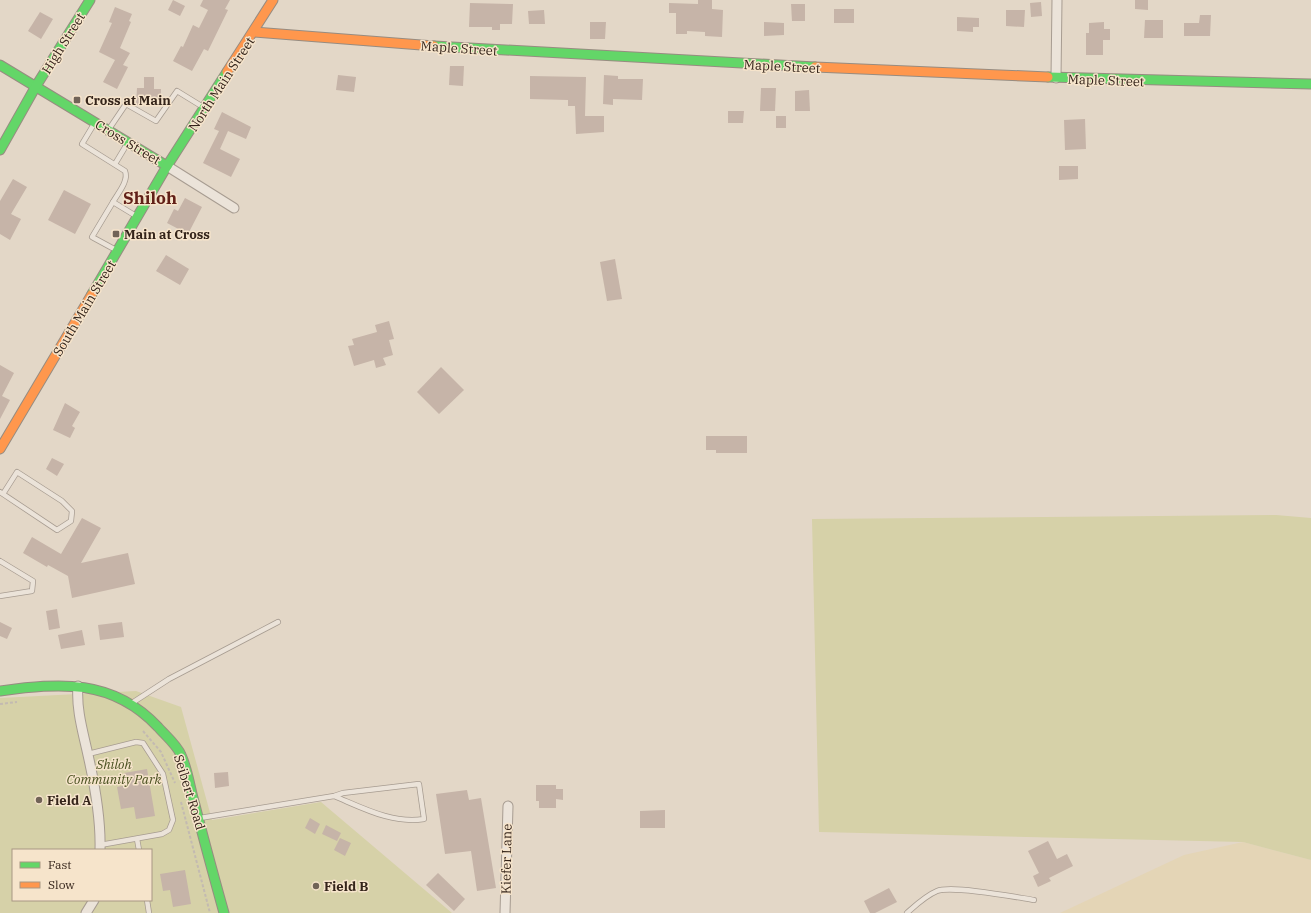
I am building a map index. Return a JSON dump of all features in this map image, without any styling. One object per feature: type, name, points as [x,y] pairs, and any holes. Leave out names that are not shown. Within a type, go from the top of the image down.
[{"type":"main road","name":"High Street","points":[[0,150],[36,86],[90,0]]},
{"type":"main road","name":"North Main Street","points":[[167,166],[254,32],[273,0]]},
{"type":"main road","name":"Maple Street","points":[[254,32],[469,49],[1056,78],[1311,84]]},
{"type":"main road","name":"Cross Street","points":[[0,65],[167,166]]},
{"type":"main road","name":"South Main Street","points":[[1,446],[167,166]]},
{"type":"main road","name":"Seibert Road","points":[[0,691],[50,685],[78,686],[102,690],[131,704],[147,715],[165,733],[180,754],[224,913]]},
{"type":"street","points":[[1056,78],[1057,0]]},
{"type":"street","name":"Cross Street","points":[[167,166],[234,208]]},
{"type":"street","points":[[78,686],[77,697],[80,720],[96,791],[100,847]]},
{"type":"street","name":"Kiefer Lane","points":[[505,913],[508,806]]},
{"type":"street","points":[[86,913],[93,901]]},
{"type":"lane","points":[[108,130],[126,104],[156,121],[177,91],[205,108]]},
{"type":"lane","points":[[95,122],[82,144],[115,164],[125,171],[126,174],[125,182],[92,237],[117,251]]},
{"type":"lane","points":[[115,164],[128,142]]},
{"type":"lane","points":[[113,202],[138,216]]},
{"type":"lane","points":[[17,472],[62,501],[72,511],[71,521],[58,530],[1,493],[17,472]]},
{"type":"lane","points":[[0,561],[33,581],[32,591],[0,596]]},
{"type":"lane","points":[[131,704],[169,679],[278,622]]},
{"type":"lane","points":[[88,754],[129,743],[143,743],[163,774],[173,820],[169,830],[162,834],[137,838],[100,847]]},
{"type":"lane","points":[[198,818],[334,796],[343,793],[419,784],[424,819],[412,821],[373,814],[334,796]]},
{"type":"lane","points":[[137,838],[139,849]]},
{"type":"lane","points":[[907,913],[925,897],[938,890],[995,894],[1034,900]]},
{"type":"lane","points":[[147,901],[149,913]]},
{"type":"path","points":[[0,704],[21,701]]},
{"type":"path","points":[[138,726],[153,741],[161,752],[176,783]]},
{"type":"path","points":[[180,799],[210,913]]},
{"type":"shaded area","points":[[1243,842],[1311,860],[1311,913],[1060,913],[1184,855]]},
{"type":"green space","points":[[1276,515],[1311,518],[1311,860],[1243,842],[819,832],[812,519]]},
{"type":"green space","name":"Shiloh Community Park","points":[[136,691],[181,707],[212,820],[321,802],[452,913],[0,913],[0,698]]},
{"type":"building","points":[[173,0],[185,6],[180,16],[168,10]]},
{"type":"building","points":[[203,0],[230,0],[225,9],[228,10],[208,51],[204,49],[192,71],[173,61],[181,46],[183,47],[193,25],[199,28],[208,10],[200,6]]},
{"type":"building","points":[[698,0],[712,0],[712,9],[723,10],[722,37],[705,36],[705,32],[687,31],[687,34],[676,34],[676,13],[669,13],[669,3],[698,4]]},
{"type":"building","points":[[1135,0],[1148,0],[1148,10],[1135,9]]},
{"type":"building","points":[[1041,2],[1042,16],[1031,17],[1030,3]]},
{"type":"building","points":[[470,3],[513,4],[512,24],[500,24],[500,30],[492,30],[492,27],[469,27]]},
{"type":"building","points":[[791,4],[805,4],[805,21],[792,21]]},
{"type":"building","points":[[115,7],[132,14],[129,21],[131,22],[120,48],[130,53],[123,65],[128,67],[117,89],[103,82],[115,60],[99,52],[112,23],[109,22]]},
{"type":"building","points":[[834,9],[854,9],[854,23],[834,23]]},
{"type":"building","points":[[544,10],[545,24],[529,24],[528,11]]},
{"type":"building","points":[[1006,10],[1025,10],[1024,27],[1006,26]]},
{"type":"building","points":[[40,12],[53,19],[41,39],[28,31]]},
{"type":"building","points":[[1200,15],[1211,15],[1210,36],[1184,36],[1184,23],[1199,23]]},
{"type":"building","points":[[957,17],[979,18],[979,27],[973,27],[973,32],[957,31]]},
{"type":"building","points":[[1145,20],[1163,20],[1163,38],[1144,38]]},
{"type":"building","points":[[590,22],[606,22],[605,39],[590,39]]},
{"type":"building","points":[[764,22],[784,23],[784,35],[764,36]]},
{"type":"building","points":[[1104,22],[1104,29],[1110,29],[1110,40],[1103,40],[1103,55],[1086,55],[1086,33],[1089,33],[1089,23]]},
{"type":"building","points":[[450,66],[464,66],[463,86],[449,85]]},
{"type":"building","points":[[338,75],[356,77],[354,92],[336,90]]},
{"type":"building","points":[[604,75],[618,76],[618,79],[643,79],[642,100],[613,99],[613,105],[603,104]]},
{"type":"building","points":[[530,76],[586,77],[585,116],[604,116],[604,132],[576,134],[575,106],[568,106],[568,100],[530,99]]},
{"type":"building","points":[[144,77],[154,77],[154,89],[161,89],[161,105],[136,105],[137,88],[144,88]]},
{"type":"building","points":[[761,88],[776,88],[775,111],[760,111]]},
{"type":"building","points":[[809,90],[810,111],[795,111],[795,91]]},
{"type":"building","points":[[728,111],[744,111],[743,123],[728,123]]},
{"type":"building","points":[[222,112],[251,127],[246,139],[228,131],[220,149],[240,159],[231,177],[203,163],[219,131],[214,129]]},
{"type":"building","points":[[776,116],[786,116],[786,128],[776,128]]},
{"type":"building","points":[[1085,119],[1086,149],[1065,150],[1064,120]]},
{"type":"building","points":[[1059,166],[1078,166],[1078,179],[1059,180]]},
{"type":"building","points":[[13,179],[27,187],[11,214],[21,219],[10,240],[0,234],[0,201]]},
{"type":"building","points":[[64,190],[91,204],[75,234],[48,220]]},
{"type":"building","points":[[185,198],[202,207],[188,234],[167,223],[174,209],[178,211]]},
{"type":"building","points":[[166,255],[189,269],[180,285],[156,271]]},
{"type":"building","points":[[615,259],[622,299],[607,301],[600,262]]},
{"type":"building","points":[[389,321],[394,339],[389,340],[393,355],[383,358],[386,365],[376,368],[374,360],[354,366],[348,346],[354,345],[352,339],[377,332],[375,325]]},
{"type":"building","points":[[0,365],[14,373],[2,396],[10,400],[0,419]]},
{"type":"building","points":[[441,367],[464,390],[439,414],[417,392]]},
{"type":"building","points":[[65,403],[80,412],[72,426],[75,428],[70,438],[53,430]]},
{"type":"building","points":[[706,436],[747,436],[747,453],[716,453],[716,450],[706,450]]},
{"type":"building","points":[[52,458],[64,464],[57,476],[46,469]]},
{"type":"building","points":[[82,518],[101,528],[81,563],[128,553],[135,584],[72,598],[68,576],[48,565],[47,567],[23,553],[32,537],[61,554]]},
{"type":"building","points":[[57,609],[60,628],[49,630],[46,611]]},
{"type":"building","points":[[0,622],[12,628],[7,639],[0,636]]},
{"type":"building","points":[[122,622],[124,637],[100,640],[98,625]]},
{"type":"building","points":[[82,630],[85,645],[61,649],[58,635]]},
{"type":"building","points":[[147,769],[155,816],[136,819],[134,807],[121,809],[117,787],[126,785],[124,773]]},
{"type":"building","points":[[228,772],[229,786],[215,788],[214,773]]},
{"type":"building","points":[[536,785],[556,785],[556,789],[563,789],[563,800],[556,799],[556,808],[539,808],[539,801],[536,801]]},
{"type":"building","points":[[467,790],[469,800],[481,798],[496,888],[477,891],[471,851],[445,854],[436,794]]},
{"type":"building","points":[[665,810],[665,828],[640,828],[640,811]]},
{"type":"building","points":[[310,818],[320,824],[315,834],[305,828]]},
{"type":"building","points":[[326,825],[341,833],[337,841],[322,834]]},
{"type":"building","points":[[340,838],[351,843],[345,856],[334,850]]},
{"type":"building","points":[[1048,841],[1057,859],[1067,854],[1073,866],[1049,878],[1051,881],[1038,887],[1033,876],[1039,873],[1028,851]]},
{"type":"building","points":[[185,870],[191,904],[173,907],[170,890],[163,891],[160,874]]},
{"type":"building","points":[[438,873],[465,899],[454,911],[426,885]]},
{"type":"building","points":[[889,888],[897,902],[875,913],[870,913],[864,901]]},
{"type":"traffic: fast","points":[[0,150],[36,86],[90,0]]},
{"type":"traffic: fast","points":[[434,46],[815,67]]},
{"type":"traffic: fast","points":[[0,65],[167,166]]},
{"type":"traffic: fast","points":[[92,294],[167,166],[227,72]]},
{"type":"traffic: fast","points":[[1048,77],[1311,84]]},
{"type":"traffic: fast","points":[[0,691],[44,686],[64,686],[104,692],[122,700],[140,711],[158,727],[177,748],[183,761],[224,913]]},
{"type":"traffic: slow","points":[[227,72],[273,0]]},
{"type":"traffic: slow","points":[[254,32],[434,46]]},
{"type":"traffic: slow","points":[[815,67],[1048,77]]},
{"type":"traffic: slow","points":[[0,449],[92,294]]},
{"type":"place","name":"Cross at Main","points":[[77,100]]},
{"type":"place","name":"Main at Cross","points":[[116,234]]},
{"type":"place","name":"Field A","points":[[39,800]]},
{"type":"place","name":"Field B","points":[[316,886]]},
{"type":"district","name":"Shiloh","points":[[150,198]]}]
